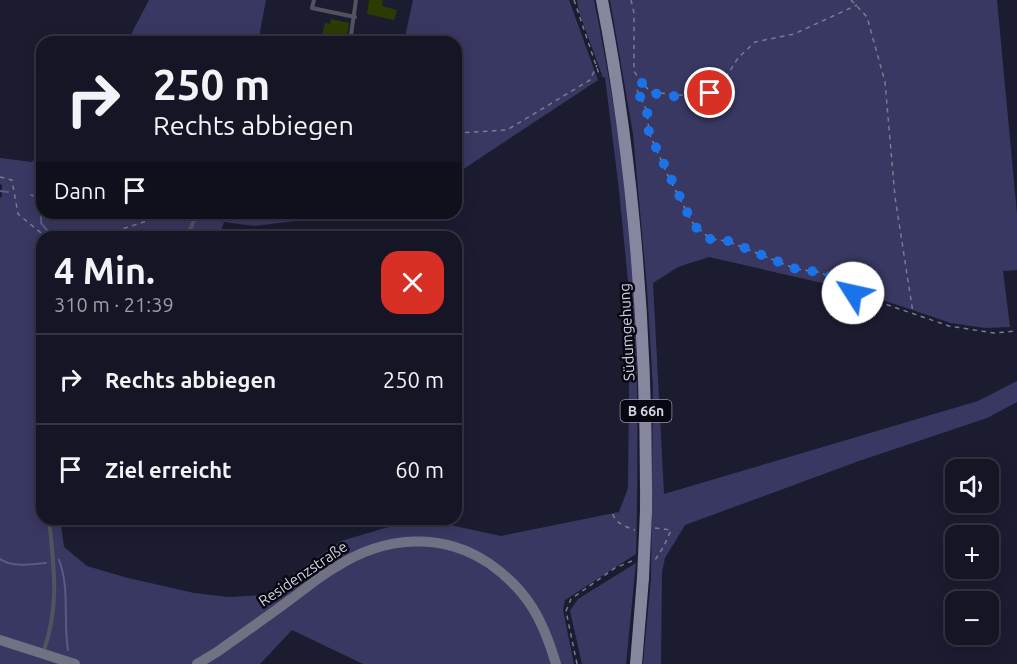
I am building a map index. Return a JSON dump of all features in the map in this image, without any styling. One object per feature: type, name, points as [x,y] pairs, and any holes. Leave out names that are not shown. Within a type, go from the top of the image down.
[{"type":"main road","name":"Südumgehung","points":[[602,0],[630,171],[642,310],[646,512],[644,578],[636,664]]},
{"type":"main road","name":"Residenzstraße","points":[[197,664],[336,566],[363,553],[408,541],[434,542],[472,552],[505,575],[525,595],[538,616],[549,640],[556,664]]},
{"type":"main road","points":[[0,640],[75,664]]},
{"type":"lane","points":[[314,0],[312,8],[355,17]]},
{"type":"lane","points":[[351,36],[356,0]]},
{"type":"lane","points":[[42,654],[53,616],[55,579],[50,525]]},
{"type":"path","points":[[574,0],[600,77]]},
{"type":"path","points":[[631,0],[634,13],[634,71],[651,92],[689,96],[710,93],[726,77],[738,58],[755,42],[794,34],[857,5]]},
{"type":"path","points":[[853,1],[867,17],[885,82],[895,197],[914,314]]},
{"type":"path","points":[[462,133],[507,130],[590,80],[597,65]]},
{"type":"path","points":[[641,82],[637,90],[647,111],[649,133],[692,222],[710,239],[728,241],[796,269],[818,272],[840,280],[853,293],[949,326],[994,333],[1017,331]]},
{"type":"path","points":[[0,177],[12,180],[18,214],[39,231]]},
{"type":"path","points":[[114,231],[152,219]]},
{"type":"path","points":[[612,514],[619,522],[635,531]]},
{"type":"path","points":[[654,528],[670,531],[664,546],[654,560]]},
{"type":"path","points":[[577,664],[566,611],[571,599],[615,568],[629,561],[637,561]]},
{"type":"shaded area","points":[[149,0],[266,0],[259,36],[130,36]]},
{"type":"shaded area","points":[[413,0],[569,0],[598,80],[462,170],[462,36],[405,36]]},
{"type":"shaded area","points":[[577,0],[594,0],[615,113],[626,189],[635,303],[637,460],[636,554],[565,600],[563,610],[574,664],[363,664],[292,630],[260,664],[0,664],[0,198],[2,185],[0,184],[0,158],[32,162],[36,158],[36,219],[313,219],[254,226],[224,222],[221,231],[36,231],[36,525],[61,525],[64,547],[87,566],[194,593],[228,597],[263,595],[341,541],[385,528],[401,525],[450,525],[501,536],[619,512],[628,488],[630,301],[605,77],[603,78],[579,12]]},
{"type":"shaded area","points":[[610,0],[997,0],[1017,214],[1017,270],[1003,271],[1010,327],[985,328],[951,323],[853,290],[709,257],[678,267],[653,283],[664,494],[978,401],[1017,381],[1017,402],[987,418],[859,461],[685,525],[665,558],[662,572],[661,664],[643,664],[651,578],[653,388],[647,288],[633,134]]},
{"type":"shaded area","points":[[636,563],[626,664],[582,664],[570,611],[578,599]]},
{"type":"building","points":[[369,0],[383,0],[382,6],[397,10],[394,20],[367,14]]},
{"type":"building","points":[[331,19],[349,23],[347,36],[322,36],[325,23],[330,24]]},
{"type":"waterway","points":[[0,191],[8,192]]},
{"type":"waterway","points":[[31,195],[36,196]]},
{"type":"waterway","points":[[41,219],[41,223],[48,231]]},
{"type":"waterway","points":[[0,559],[16,564],[46,563]]},
{"type":"waterway","points":[[59,560],[64,582],[68,650]]},
{"type":"route","points":[[710,93],[689,96],[663,94],[651,92],[641,82],[637,90],[647,111],[649,133],[692,222],[710,239],[728,241],[796,269],[818,272],[840,280],[853,293]]}]
